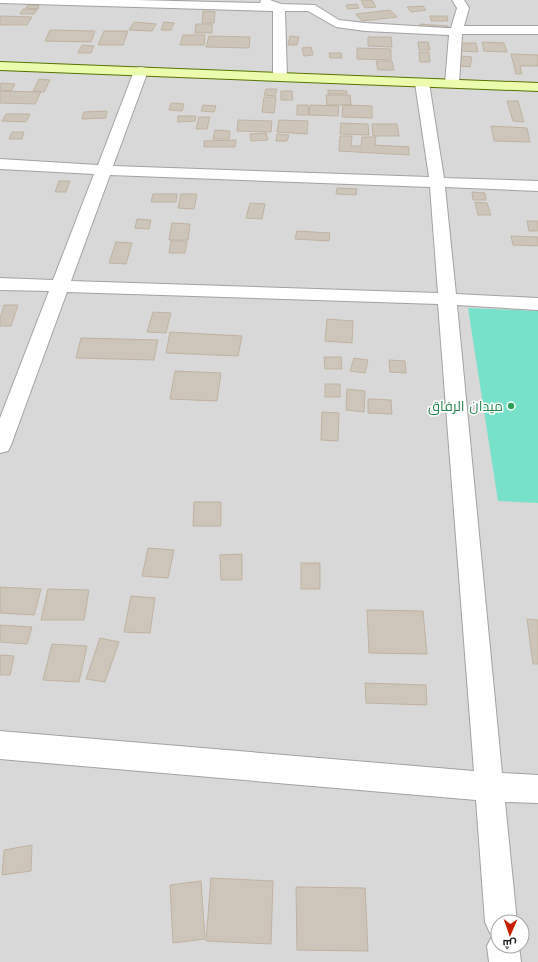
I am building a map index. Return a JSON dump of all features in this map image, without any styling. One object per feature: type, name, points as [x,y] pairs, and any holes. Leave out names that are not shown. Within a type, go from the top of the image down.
[{"type":"street","points":[[0,0],[278,4]]},
{"type":"street","points":[[258,0],[311,8],[336,23],[365,27],[446,32],[538,30]]},
{"type":"street","points":[[452,84],[456,31],[463,8],[458,0]]},
{"type":"street","points":[[278,4],[280,77]]},
{"type":"street","points":[[0,66],[538,87]]},
{"type":"street","points":[[0,445],[141,71]]},
{"type":"street","points":[[422,83],[437,182],[500,914]]},
{"type":"street","points":[[0,164],[104,170],[538,186]]},
{"type":"street","points":[[0,284],[447,299],[538,304]]},
{"type":"street","points":[[0,745],[490,787],[538,789]]},
{"type":"shaded area","points":[[0,0],[538,0],[538,962],[0,962]]},
{"type":"shaded area","name":"ميدان الرفاق","points":[[468,308],[538,311],[538,503],[498,501]]},
{"type":"building","points":[[361,0],[372,0],[376,7],[365,8]]},
{"type":"building","points":[[357,4],[359,8],[348,9],[346,5]]},
{"type":"building","points":[[28,5],[39,5],[38,9],[26,8]]},
{"type":"building","points":[[423,6],[426,10],[411,12],[407,7]]},
{"type":"building","points":[[23,9],[37,9],[34,14],[20,14]]},
{"type":"building","points":[[390,10],[397,17],[362,21],[356,14]]},
{"type":"building","points":[[203,11],[215,12],[214,23],[202,23]]},
{"type":"building","points":[[0,16],[32,17],[27,25],[0,25]]},
{"type":"building","points":[[430,16],[447,16],[448,21],[431,21]]},
{"type":"building","points":[[134,22],[156,24],[152,31],[129,30]]},
{"type":"building","points":[[164,22],[174,23],[171,30],[161,30]]},
{"type":"building","points":[[196,24],[212,24],[212,33],[195,33]]},
{"type":"building","points":[[420,24],[448,26],[448,30],[420,28]]},
{"type":"building","points":[[50,30],[95,31],[91,42],[45,41]]},
{"type":"building","points":[[104,31],[128,31],[123,45],[98,45]]},
{"type":"building","points":[[183,35],[205,35],[204,45],[180,45]]},
{"type":"building","points":[[209,36],[250,37],[249,48],[206,47]]},
{"type":"building","points":[[290,36],[299,37],[297,45],[288,45]]},
{"type":"building","points":[[368,37],[391,37],[392,47],[368,46]]},
{"type":"building","points":[[418,42],[428,42],[430,50],[419,50]]},
{"type":"building","points":[[482,42],[504,43],[507,52],[484,51]]},
{"type":"building","points":[[459,43],[476,43],[478,52],[460,51]]},
{"type":"building","points":[[82,45],[94,46],[91,53],[78,53]]},
{"type":"building","points":[[311,47],[313,55],[304,56],[302,48]]},
{"type":"building","points":[[357,48],[391,49],[391,60],[357,59]]},
{"type":"building","points":[[419,52],[429,52],[430,62],[420,62]]},
{"type":"building","points":[[329,53],[341,53],[342,58],[330,58]]},
{"type":"building","points":[[511,54],[538,55],[538,66],[520,66],[522,74],[516,74]]},
{"type":"building","points":[[461,56],[472,57],[470,67],[459,66]]},
{"type":"building","points":[[376,61],[392,61],[394,70],[378,70]]},
{"type":"building","points":[[39,79],[50,80],[44,92],[33,91]]},
{"type":"building","points":[[1,83],[15,84],[11,91],[0,90]]},
{"type":"building","points":[[266,89],[277,89],[275,96],[264,95]]},
{"type":"building","points":[[328,90],[347,91],[347,94],[328,94]]},
{"type":"building","points":[[0,91],[41,92],[35,104],[0,103]]},
{"type":"building","points":[[281,91],[292,91],[293,100],[281,100]]},
{"type":"building","points":[[326,95],[350,95],[351,105],[327,105]]},
{"type":"building","points":[[264,97],[276,97],[274,113],[262,112]]},
{"type":"building","points":[[507,101],[518,101],[524,122],[513,121]]},
{"type":"building","points":[[171,103],[184,104],[182,111],[169,110]]},
{"type":"building","points":[[203,105],[216,106],[214,112],[201,111]]},
{"type":"building","points":[[297,105],[308,105],[309,115],[297,115]]},
{"type":"building","points":[[310,105],[339,106],[338,116],[309,115]]},
{"type":"building","points":[[343,105],[372,106],[372,118],[342,117]]},
{"type":"building","points":[[107,111],[106,118],[82,119],[84,112]]},
{"type":"building","points":[[6,114],[30,114],[26,122],[2,121]]},
{"type":"building","points":[[178,116],[196,116],[195,121],[178,122]]},
{"type":"building","points":[[199,117],[210,117],[207,129],[196,129]]},
{"type":"building","points":[[238,120],[272,121],[271,132],[237,131]]},
{"type":"building","points":[[279,120],[308,121],[307,134],[277,132]]},
{"type":"building","points":[[341,123],[368,124],[369,135],[340,134]]},
{"type":"building","points":[[372,124],[397,124],[399,136],[373,136]]},
{"type":"building","points":[[491,126],[527,128],[530,142],[494,141]]},
{"type":"building","points":[[215,130],[230,131],[229,139],[213,139]]},
{"type":"building","points":[[12,132],[24,132],[22,139],[9,139]]},
{"type":"building","points":[[266,133],[268,140],[251,141],[250,134]]},
{"type":"building","points":[[277,134],[289,135],[287,141],[276,141]]},
{"type":"building","points":[[340,136],[352,136],[351,146],[361,146],[362,137],[376,137],[375,145],[409,147],[409,155],[339,151]]},
{"type":"building","points":[[236,140],[235,147],[204,147],[204,141]]},
{"type":"building","points":[[59,181],[70,181],[66,192],[55,192]]},
{"type":"building","points":[[337,188],[357,189],[356,195],[336,194]]},
{"type":"building","points":[[472,192],[485,193],[486,200],[473,200]]},
{"type":"building","points":[[153,194],[177,194],[176,202],[151,202]]},
{"type":"building","points":[[181,194],[197,194],[194,209],[178,208]]},
{"type":"building","points":[[475,202],[487,203],[491,215],[478,215]]},
{"type":"building","points":[[250,203],[265,204],[262,219],[246,218]]},
{"type":"building","points":[[137,219],[151,220],[149,229],[135,228]]},
{"type":"building","points":[[527,221],[538,221],[538,231],[529,231]]},
{"type":"building","points":[[172,223],[190,224],[188,240],[169,240]]},
{"type":"building","points":[[297,231],[330,233],[329,241],[295,239]]},
{"type":"building","points":[[511,236],[538,237],[538,246],[513,245]]},
{"type":"building","points":[[171,241],[187,241],[185,253],[169,253]]},
{"type":"building","points":[[116,242],[132,243],[126,264],[109,263]]},
{"type":"building","points":[[4,305],[18,305],[11,326],[0,326],[0,319]]},
{"type":"building","points":[[153,312],[171,313],[166,333],[147,332]]},
{"type":"building","points":[[327,319],[353,321],[352,343],[325,341]]},
{"type":"building","points":[[170,332],[242,336],[238,356],[166,353]]},
{"type":"building","points":[[81,338],[158,340],[154,360],[76,358]]},
{"type":"building","points":[[324,357],[341,357],[342,369],[325,369]]},
{"type":"building","points":[[354,358],[368,360],[365,373],[350,371]]},
{"type":"building","points":[[389,360],[405,361],[406,373],[390,372]]},
{"type":"building","points":[[175,371],[221,373],[217,401],[170,399]]},
{"type":"building","points":[[325,384],[340,384],[340,397],[325,397]]},
{"type":"building","points":[[347,389],[365,391],[364,412],[346,410]]},
{"type":"building","points":[[368,399],[391,400],[392,414],[368,413]]},
{"type":"building","points":[[322,412],[339,413],[338,441],[321,440]]},
{"type":"building","points":[[194,502],[221,502],[221,526],[193,526]]},
{"type":"building","points":[[148,548],[174,550],[168,578],[142,576]]},
{"type":"building","points":[[242,554],[242,580],[221,580],[220,555]]},
{"type":"building","points":[[301,563],[320,563],[320,589],[301,589]]},
{"type":"building","points":[[0,587],[41,589],[34,615],[0,613]]},
{"type":"building","points":[[48,589],[89,590],[84,620],[41,620]]},
{"type":"building","points":[[131,596],[155,598],[150,633],[124,632]]},
{"type":"building","points":[[367,610],[423,611],[427,654],[369,653]]},
{"type":"building","points":[[527,619],[538,620],[538,664],[533,664]]},
{"type":"building","points":[[0,625],[32,627],[27,644],[0,642]]},
{"type":"building","points":[[100,638],[119,642],[105,682],[86,679]]},
{"type":"building","points":[[52,644],[87,646],[79,682],[43,680]]},
{"type":"building","points":[[0,655],[14,656],[10,675],[0,675]]},
{"type":"building","points":[[365,683],[426,685],[427,705],[366,703]]},
{"type":"building","points":[[32,845],[31,871],[2,875],[4,850]]},
{"type":"building","points":[[211,878],[273,881],[271,944],[206,941]]},
{"type":"building","points":[[201,881],[205,939],[173,943],[170,885]]},
{"type":"building","points":[[296,887],[365,888],[368,951],[297,950]]},
{"type":"place","name":"ميدان الرفاق","points":[[511,406]]}]
